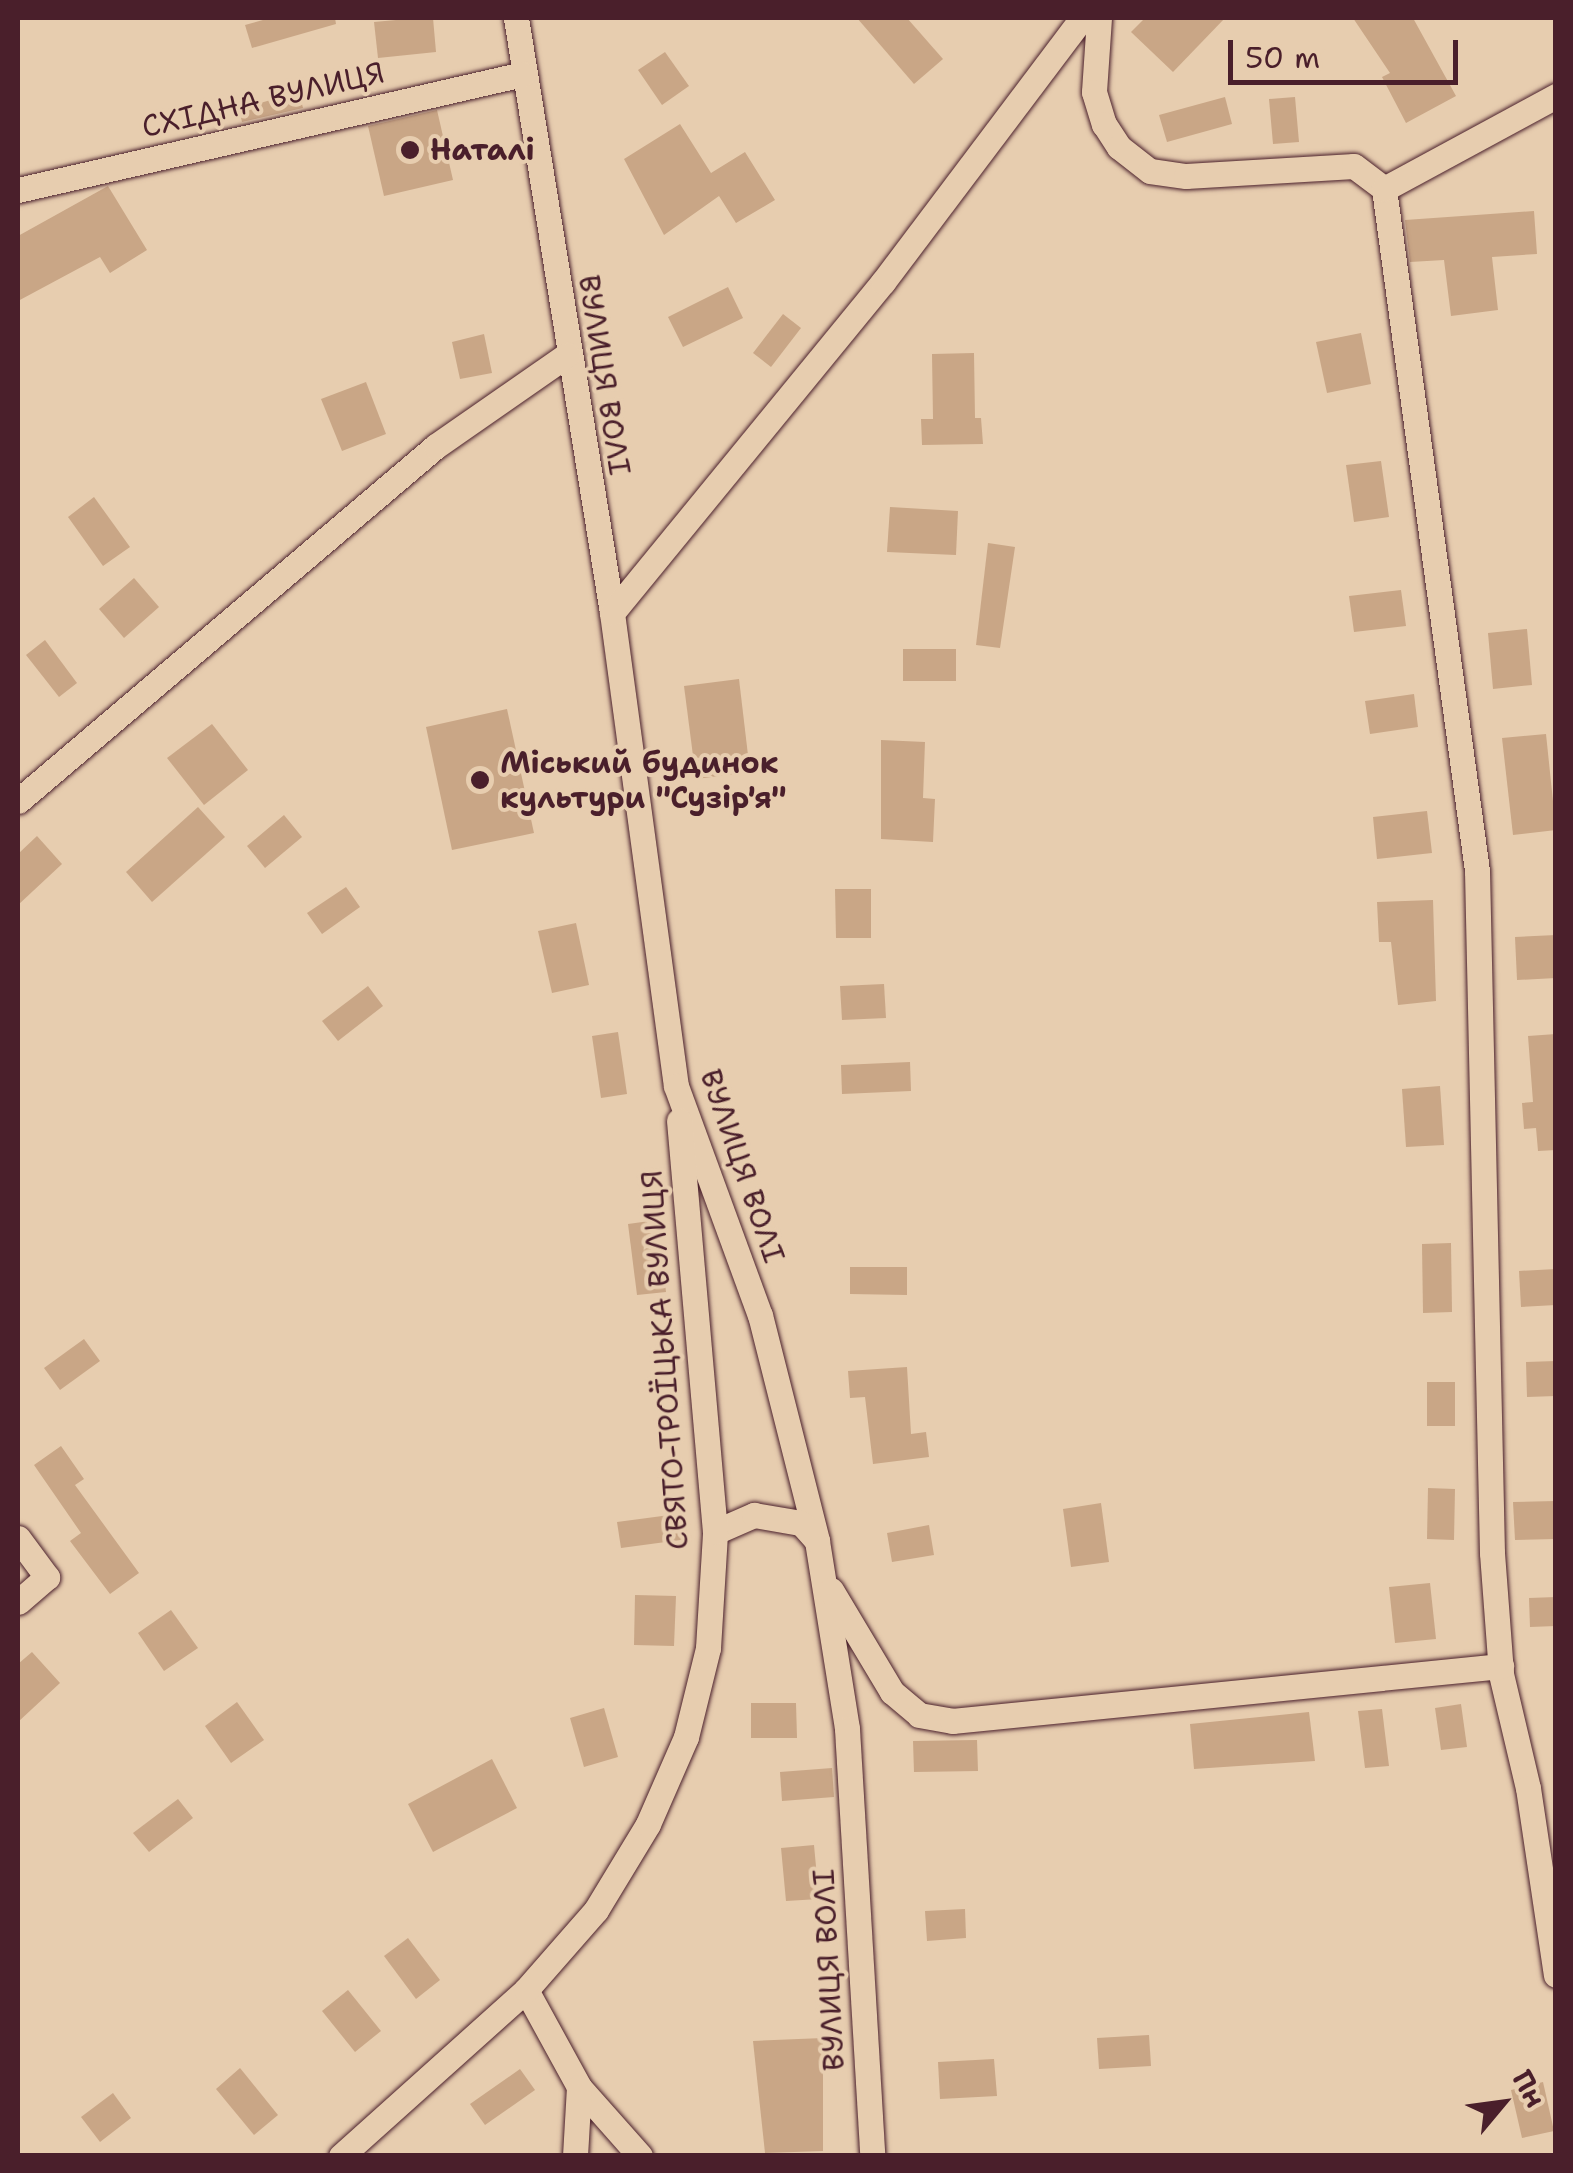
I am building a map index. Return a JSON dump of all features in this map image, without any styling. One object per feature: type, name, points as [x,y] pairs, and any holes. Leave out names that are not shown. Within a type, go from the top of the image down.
[{"type":"street","name":"ВУЛИЦЯ ВОЛІ","points":[[516,18],[612,613],[676,1086],[760,1315],[817,1540],[847,1728],[872,2156]]},
{"type":"street","points":[[612,613],[883,282],[1082,18]]},
{"type":"street","points":[[1099,18],[1094,92],[1104,124],[1119,147],[1150,172],[1186,176],[1354,166],[1384,190],[1477,871],[1492,1553],[1501,1666],[1528,1788],[1556,1975]]},
{"type":"street","name":"СХІДНА ВУЛИЦЯ","points":[[18,190],[523,74]]},
{"type":"street","points":[[1384,190],[1556,96]]},
{"type":"street","points":[[18,801],[436,446],[568,356]]},
{"type":"street","name":"СВЯТО-ТРОЇЦЬКА ВУЛИЦЯ","points":[[342,2156],[526,1990],[596,1910],[648,1824],[686,1737],[708,1648],[715,1532],[676,1086]]},
{"type":"street","points":[[715,1532],[754,1515],[800,1522],[817,1540]]},
{"type":"street","points":[[18,1538],[47,1577],[18,1602]]},
{"type":"street","points":[[823,1577],[892,1692],[919,1715],[952,1721],[1501,1666]]},
{"type":"street","points":[[526,1990],[579,2087],[640,2156]]},
{"type":"street","points":[[576,2156],[579,2087]]},
{"type":"building","points":[[270,18],[335,18],[336,24],[252,48],[245,25]]},
{"type":"building","points":[[433,18],[436,52],[378,58],[374,22]]},
{"type":"building","points":[[857,18],[907,18],[943,59],[914,84]]},
{"type":"building","points":[[1145,18],[1225,18],[1173,72],[1131,32]]},
{"type":"building","points":[[1353,18],[1413,18],[1456,96],[1406,123],[1382,77],[1390,73]]},
{"type":"building","points":[[665,52],[689,86],[662,105],[638,70]]},
{"type":"building","points":[[299,92],[303,108],[242,122],[239,109]]},
{"type":"building","points":[[1225,97],[1232,124],[1167,142],[1159,115]]},
{"type":"building","points":[[1295,97],[1299,142],[1273,144],[1269,99]]},
{"type":"building","name":"Наталі","points":[[437,110],[453,180],[384,196],[368,126]]},
{"type":"building","points":[[680,124],[711,173],[745,152],[775,200],[736,223],[719,196],[664,235],[624,159]]},
{"type":"building","points":[[108,186],[147,250],[110,273],[100,257],[18,301],[18,236]]},
{"type":"building","points":[[1534,211],[1537,254],[1492,257],[1498,310],[1451,316],[1444,260],[1410,262],[1405,220]]},
{"type":"building","points":[[728,287],[743,318],[683,347],[668,317]]},
{"type":"building","points":[[783,314],[801,328],[771,367],[753,353]]},
{"type":"building","points":[[1361,333],[1371,384],[1327,393],[1316,342]]},
{"type":"building","points":[[484,334],[492,373],[460,379],[452,342]]},
{"type":"building","points":[[974,353],[975,418],[981,418],[983,444],[922,445],[921,419],[933,419],[932,354]]},
{"type":"building","points":[[366,382],[386,434],[342,451],[321,399]]},
{"type":"building","points":[[1381,461],[1389,517],[1354,522],[1346,465]]},
{"type":"building","points":[[94,497],[130,547],[103,566],[68,517]]},
{"type":"building","points":[[890,507],[958,511],[956,555],[887,552]]},
{"type":"building","points":[[988,543],[1015,547],[1000,648],[976,645]]},
{"type":"building","points":[[134,578],[159,607],[124,638],[99,609]]},
{"type":"building","points":[[1401,590],[1406,626],[1354,632],[1349,596]]},
{"type":"building","points":[[1527,629],[1532,685],[1493,689],[1488,633]]},
{"type":"building","points":[[45,640],[77,683],[59,697],[26,655]]},
{"type":"building","points":[[903,649],[956,649],[956,681],[903,681]]},
{"type":"building","points":[[739,679],[750,772],[696,779],[684,686]]},
{"type":"building","points":[[1414,694],[1418,727],[1370,734],[1365,701]]},
{"type":"building","name":"Міський будинок культури \"Сузір'я\"","points":[[507,709],[534,833],[452,850],[426,727]]},
{"type":"building","points":[[212,724],[248,770],[204,805],[167,758]]},
{"type":"building","points":[[1546,734],[1556,830],[1513,835],[1502,738]]},
{"type":"building","points":[[881,740],[925,742],[923,798],[935,799],[933,842],[881,839]]},
{"type":"building","points":[[198,807],[225,837],[152,902],[126,872]]},
{"type":"building","points":[[1427,811],[1432,853],[1377,859],[1373,817]]},
{"type":"building","points":[[284,815],[302,837],[265,868],[247,846]]},
{"type":"building","points":[[37,836],[62,864],[18,905],[18,854]]},
{"type":"building","points":[[346,887],[360,907],[322,934],[307,913]]},
{"type":"building","points":[[835,889],[871,889],[871,938],[836,938]]},
{"type":"building","points":[[1433,900],[1436,1001],[1398,1005],[1391,942],[1379,942],[1377,902]]},
{"type":"building","points":[[576,923],[589,985],[552,993],[538,931]]},
{"type":"building","points":[[1556,935],[1556,978],[1517,980],[1515,937]]},
{"type":"building","points":[[884,984],[886,1018],[842,1020],[840,986]]},
{"type":"building","points":[[368,986],[383,1006],[338,1041],[322,1021]]},
{"type":"building","points":[[618,1032],[627,1094],[601,1098],[592,1036]]},
{"type":"building","points":[[1556,1034],[1556,1150],[1538,1151],[1536,1128],[1524,1129],[1522,1103],[1533,1102],[1528,1036]]},
{"type":"building","points":[[910,1062],[911,1091],[842,1094],[841,1065]]},
{"type":"building","points":[[1440,1086],[1444,1145],[1406,1147],[1402,1089]]},
{"type":"building","points":[[657,1220],[666,1292],[637,1295],[628,1224]]},
{"type":"building","points":[[1451,1243],[1452,1312],[1423,1313],[1422,1244]]},
{"type":"building","points":[[850,1267],[907,1267],[907,1295],[850,1294]]},
{"type":"building","points":[[1556,1269],[1556,1305],[1521,1307],[1519,1271]]},
{"type":"building","points":[[84,1339],[100,1361],[60,1390],[44,1368]]},
{"type":"building","points":[[1556,1361],[1556,1396],[1527,1397],[1526,1362]]},
{"type":"building","points":[[907,1367],[911,1434],[926,1432],[929,1457],[873,1464],[865,1397],[850,1398],[848,1371]]},
{"type":"building","points":[[1427,1382],[1455,1382],[1455,1426],[1427,1426]]},
{"type":"building","points":[[61,1446],[84,1479],[75,1485],[139,1573],[110,1594],[70,1541],[81,1533],[34,1465]]},
{"type":"building","points":[[1428,1488],[1455,1489],[1454,1540],[1427,1539]]},
{"type":"building","points":[[1556,1501],[1556,1539],[1515,1540],[1513,1502]]},
{"type":"building","points":[[1101,1503],[1109,1562],[1071,1567],[1063,1509]]},
{"type":"building","points":[[685,1513],[688,1539],[621,1548],[617,1522]]},
{"type":"building","points":[[929,1525],[934,1555],[892,1562],[887,1533]]},
{"type":"building","points":[[1430,1583],[1436,1639],[1395,1643],[1389,1587]]},
{"type":"building","points":[[635,1595],[676,1596],[674,1646],[634,1645]]},
{"type":"building","points":[[1556,1597],[1556,1626],[1530,1627],[1529,1598]]},
{"type":"building","points":[[171,1610],[198,1648],[164,1671],[138,1633]]},
{"type":"building","points":[[32,1652],[60,1683],[18,1722],[18,1664]]},
{"type":"building","points":[[237,1702],[264,1740],[231,1763],[205,1726]]},
{"type":"building","points":[[751,1703],[796,1703],[797,1738],[751,1738]]},
{"type":"building","points":[[1461,1704],[1467,1747],[1441,1750],[1435,1708]]},
{"type":"building","points":[[604,1708],[618,1757],[584,1767],[570,1718]]},
{"type":"building","points":[[1382,1709],[1389,1766],[1365,1768],[1358,1711]]},
{"type":"building","points":[[1309,1712],[1315,1761],[1194,1769],[1190,1724]]},
{"type":"building","points":[[977,1740],[978,1771],[914,1772],[913,1741]]},
{"type":"building","points":[[492,1759],[517,1808],[433,1852],[408,1804]]},
{"type":"building","points":[[832,1768],[834,1797],[782,1801],[780,1772]]},
{"type":"building","points":[[178,1799],[193,1818],[149,1852],[133,1833]]},
{"type":"building","points":[[814,1845],[819,1899],[786,1901],[781,1848]]},
{"type":"building","points":[[965,1909],[966,1938],[927,1941],[925,1911]]},
{"type":"building","points":[[408,1938],[440,1980],[416,1999],[384,1956]]},
{"type":"building","points":[[348,1990],[381,2031],[355,2052],[322,2011]]},
{"type":"building","points":[[1149,2035],[1151,2066],[1099,2069],[1097,2038]]},
{"type":"building","points":[[823,2038],[823,2151],[765,2153],[753,2041]]},
{"type":"building","points":[[994,2059],[997,2096],[940,2099],[938,2062]]},
{"type":"building","points":[[240,2068],[278,2115],[254,2135],[216,2089]]},
{"type":"building","points":[[520,2069],[535,2090],[485,2125],[470,2104]]},
{"type":"building","points":[[1543,2082],[1554,2131],[1522,2138],[1511,2090]]},
{"type":"building","points":[[113,2093],[131,2118],[100,2142],[81,2117]]},
{"type":"place","name":"Наталі","points":[[410,150]]},
{"type":"place","name":"Міський будинок культури \"Сузір'я\"","points":[[480,780]]}]
